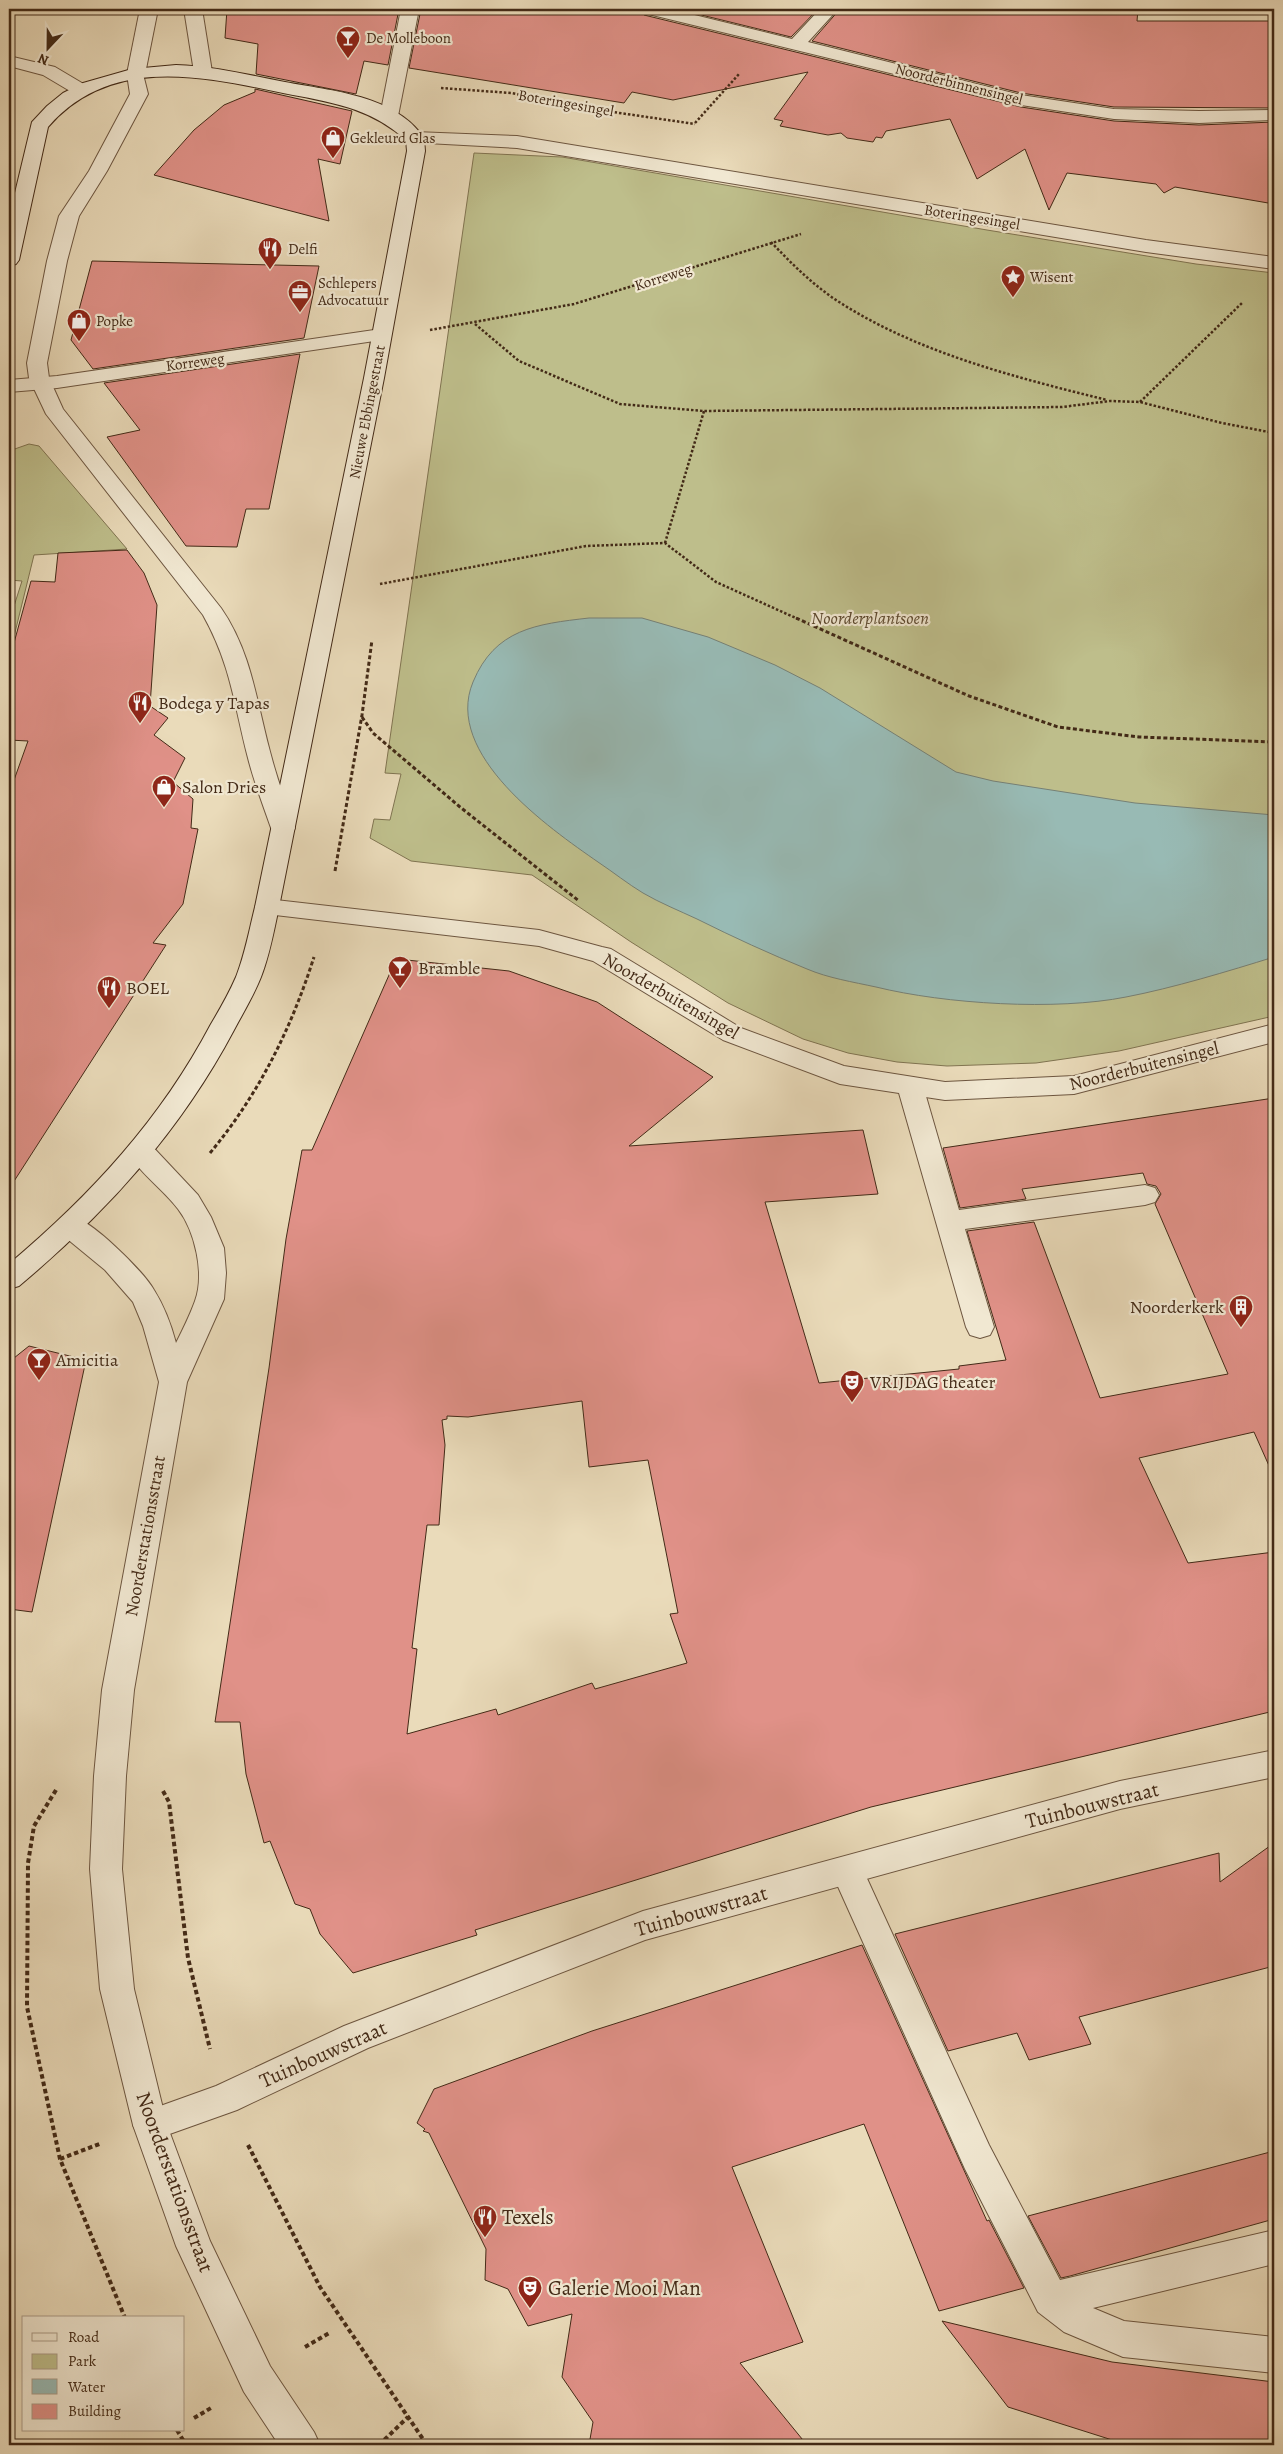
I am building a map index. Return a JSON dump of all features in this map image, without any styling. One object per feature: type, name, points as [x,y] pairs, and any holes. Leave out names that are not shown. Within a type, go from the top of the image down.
[{"type":"street","points":[[149,9],[136,74],[139,94],[98,171],[69,216],[56,261],[38,348],[37,363],[41,384],[53,410],[213,613],[230,643],[250,707],[260,760],[283,828]]},
{"type":"street","points":[[193,9],[203,72]]},
{"type":"street","points":[[388,116],[410,9]]},
{"type":"street","name":"Noorderbinnensingel","points":[[650,9],[1021,100],[1114,114],[1199,117],[1274,115]]},
{"type":"street","points":[[797,44],[830,9]]},
{"type":"street","points":[[9,61],[49,71],[81,90]]},
{"type":"street","points":[[9,260],[38,126],[62,100],[103,81],[136,74],[173,71],[203,72],[359,102],[388,116],[415,138]]},
{"type":"street","name":"Boteringesingel","points":[[415,138],[517,142],[1146,246],[1272,263]]},
{"type":"street","name":"Nieuwe Ebbingestraat","points":[[9,1279],[53,1243],[131,1165],[171,1114],[216,1043],[250,973],[267,907],[381,335],[416,150],[415,138]]},
{"type":"street","name":"Korreweg","points":[[9,386],[41,384],[381,335]]},
{"type":"street","name":"Noorderbuitensingel","points":[[267,907],[539,938],[602,955],[732,1034],[840,1075],[945,1091],[1074,1085],[1274,1033]]},
{"type":"street","points":[[910,1086],[980,1327]]},
{"type":"street","name":"Noorderstationsstraat","points":[[141,1152],[188,1202],[201,1224],[210,1248],[212,1274],[210,1299],[173,1382],[118,1690],[110,1776],[106,1869],[116,1989],[150,2125],[198,2254],[257,2378],[301,2445]]},
{"type":"street","points":[[950,1221],[1145,1195]]},
{"type":"street","name":"Noorderstationsstraat","points":[[70,1226],[101,1250],[126,1274],[150,1307],[173,1382]]},
{"type":"street","name":"Tuinbouwstraat","points":[[150,2125],[225,2099],[356,2037],[643,1926],[1120,1795],[1274,1763]]},
{"type":"street","points":[[847,1871],[977,2157],[1051,2300],[1077,2319],[1123,2340],[1274,2355]]},
{"type":"street","points":[[1051,2300],[1274,2247]]},
{"type":"path","points":[[1184,9],[1211,13],[1274,13]]},
{"type":"path","points":[[670,167],[695,124],[772,39]]},
{"type":"path","name":"Boteringesingel","points":[[436,87],[511,93],[606,111],[695,124]]},
{"type":"path","name":"Korreweg","points":[[421,331],[574,304],[808,232]]},
{"type":"path","points":[[771,242],[806,277],[842,304],[879,324],[978,363],[1051,387],[1110,401]]},
{"type":"path","points":[[1140,402],[1250,295],[1272,263]]},
{"type":"path","points":[[474,323],[519,361],[620,404],[704,411],[1062,407],[1110,401],[1140,402],[1222,424],[1274,433]]},
{"type":"path","points":[[665,543],[704,411]]},
{"type":"path","points":[[379,584],[586,546],[665,543],[716,582],[969,696],[1058,727],[1139,737],[1274,742]]},
{"type":"path","points":[[362,716],[366,729],[397,753],[434,787],[564,892],[580,902]]},
{"type":"path","points":[[60,1783],[34,1826],[28,1863],[27,2007],[60,2159],[124,2316]]},
{"type":"path","points":[[305,2347],[331,2332]]},
{"type":"path","points":[[194,2418],[217,2404]]},
{"type":"path","points":[[379,2445],[408,2418]]},
{"type":"path","points":[[178,2432],[186,2445]]},
{"type":"green space","name":"Noorderplantsoen","points":[[474,153],[562,157],[987,230],[1196,264],[1274,273],[1274,1016],[1119,1051],[1036,1063],[947,1066],[897,1062],[848,1053],[803,1039],[728,1003],[631,942],[532,875],[411,861],[370,838],[374,819],[390,820],[401,774],[385,773]]},
{"type":"green space","points":[[29,444],[39,446],[127,549],[34,555],[9,657],[9,606],[14,606],[22,581],[9,580],[9,451]]},
{"type":"water","points":[[589,618],[642,618],[708,637],[775,665],[820,688],[956,772],[993,781],[1135,803],[1274,815],[1274,957],[1163,989],[1098,1001],[1067,1004],[1001,1004],[934,998],[823,975],[765,951],[656,900],[632,886],[577,847],[529,809],[486,762],[473,736],[468,709],[473,682],[482,664],[493,650],[519,632],[552,623]]},
{"type":"building","points":[[227,9],[399,9],[388,65],[364,61],[356,94],[256,74],[258,44],[225,38]]},
{"type":"building","points":[[421,9],[639,9],[644,15],[1021,107],[1114,121],[1199,125],[1274,122],[1274,204],[1175,187],[1164,193],[1156,184],[1067,173],[1049,210],[1025,149],[977,179],[950,119],[886,131],[882,138],[876,137],[873,142],[847,138],[841,133],[828,135],[780,126],[783,121],[774,119],[808,72],[673,100],[632,92],[624,103],[409,68]]},
{"type":"building","points":[[677,9],[818,9],[791,37]]},
{"type":"building","points":[[840,9],[1138,9],[1137,21],[1274,21],[1274,108],[1114,107],[1021,93],[812,41]]},
{"type":"building","points":[[255,89],[352,111],[340,164],[318,159],[329,221],[154,175],[194,130],[224,105],[255,92]]},
{"type":"building","points":[[92,261],[319,266],[304,338],[93,369],[71,340]]},
{"type":"building","points":[[300,354],[269,509],[246,509],[237,547],[186,546],[107,437],[140,430],[104,383]]},
{"type":"building","points":[[127,550],[144,573],[157,605],[150,706],[168,718],[154,735],[185,758],[173,782],[193,799],[191,828],[198,829],[183,904],[153,943],[166,945],[9,1189],[9,794],[28,741],[9,740],[9,661],[31,581],[55,582],[58,553]]},
{"type":"building","points":[[407,960],[509,971],[597,1002],[713,1077],[629,1146],[863,1130],[878,1194],[765,1202],[819,1383],[959,1369],[959,1366],[1006,1360],[967,1231],[1034,1222],[1100,1398],[1228,1374],[1155,1204],[1161,1194],[1156,1186],[1147,1184],[1143,1173],[1022,1189],[1026,1199],[960,1208],[943,1148],[1274,1098],[1274,1477],[1254,1432],[1139,1458],[1188,1563],[1274,1552],[1274,1711],[871,1807],[475,1930],[477,1935],[353,1973],[320,1934],[310,1909],[295,1904],[270,1841],[264,1843],[246,1774],[240,1722],[215,1722],[269,1368],[286,1239],[302,1150],[312,1150],[393,966],[403,966]],"holes":[[[582,1401],[589,1467],[648,1460],[678,1613],[670,1614],[687,1663],[595,1689],[592,1683],[498,1715],[496,1709],[407,1734],[417,1649],[412,1648],[427,1525],[439,1525],[445,1445],[442,1420],[447,1419],[447,1416],[468,1417]]]},
{"type":"building","points":[[29,1346],[86,1360],[32,1612],[9,1609],[9,1362]]},
{"type":"building","points":[[1274,1843],[1274,1966],[1079,2017],[1091,2044],[1029,2060],[1017,2033],[948,2051],[895,1934],[1219,1853],[1220,1882]]},
{"type":"building","points":[[862,1945],[987,2221],[989,2220],[1024,2288],[939,2311],[864,2124],[732,2167],[803,2342],[740,2363],[807,2445],[589,2445],[593,2422],[562,2377],[572,2314],[528,2326],[508,2289],[485,2280],[486,2249],[429,2133],[423,2131],[425,2129],[417,2123],[434,2089],[592,2031]]},
{"type":"building","points":[[1274,2151],[1274,2219],[1070,2276],[1061,2278],[1028,2216]]},
{"type":"building","points":[[942,2321],[1112,2362],[1274,2382],[1274,2445],[1128,2445],[1008,2407]]},
{"type":"place","name":"De Molleboon","points":[[348,59]]},
{"type":"place","name":"Gekleurd Glas","points":[[333,159]]},
{"type":"place","name":"Delfi","points":[[270,270]]},
{"type":"place","name":"Wisent","points":[[1013,298]]},
{"type":"place","name":"Schlepers Advocatuur","points":[[300,313]]},
{"type":"place","name":"Popke","points":[[79,342]]},
{"type":"place","name":"Bodega y Tapas","points":[[140,724]]},
{"type":"place","name":"Salon Dries","points":[[164,808]]},
{"type":"place","name":"Bramble","points":[[400,989]]},
{"type":"place","name":"BOEL","points":[[109,1009]]},
{"type":"place","name":"Noorderkerk","points":[[1241,1328]]},
{"type":"place","name":"Amicitia","points":[[39,1381]]},
{"type":"place","name":"VRIJDAG theater","points":[[852,1403]]},
{"type":"place","name":"Texels","points":[[485,2238]]},
{"type":"place","name":"Galerie Mooi Man","points":[[530,2309]]}]
